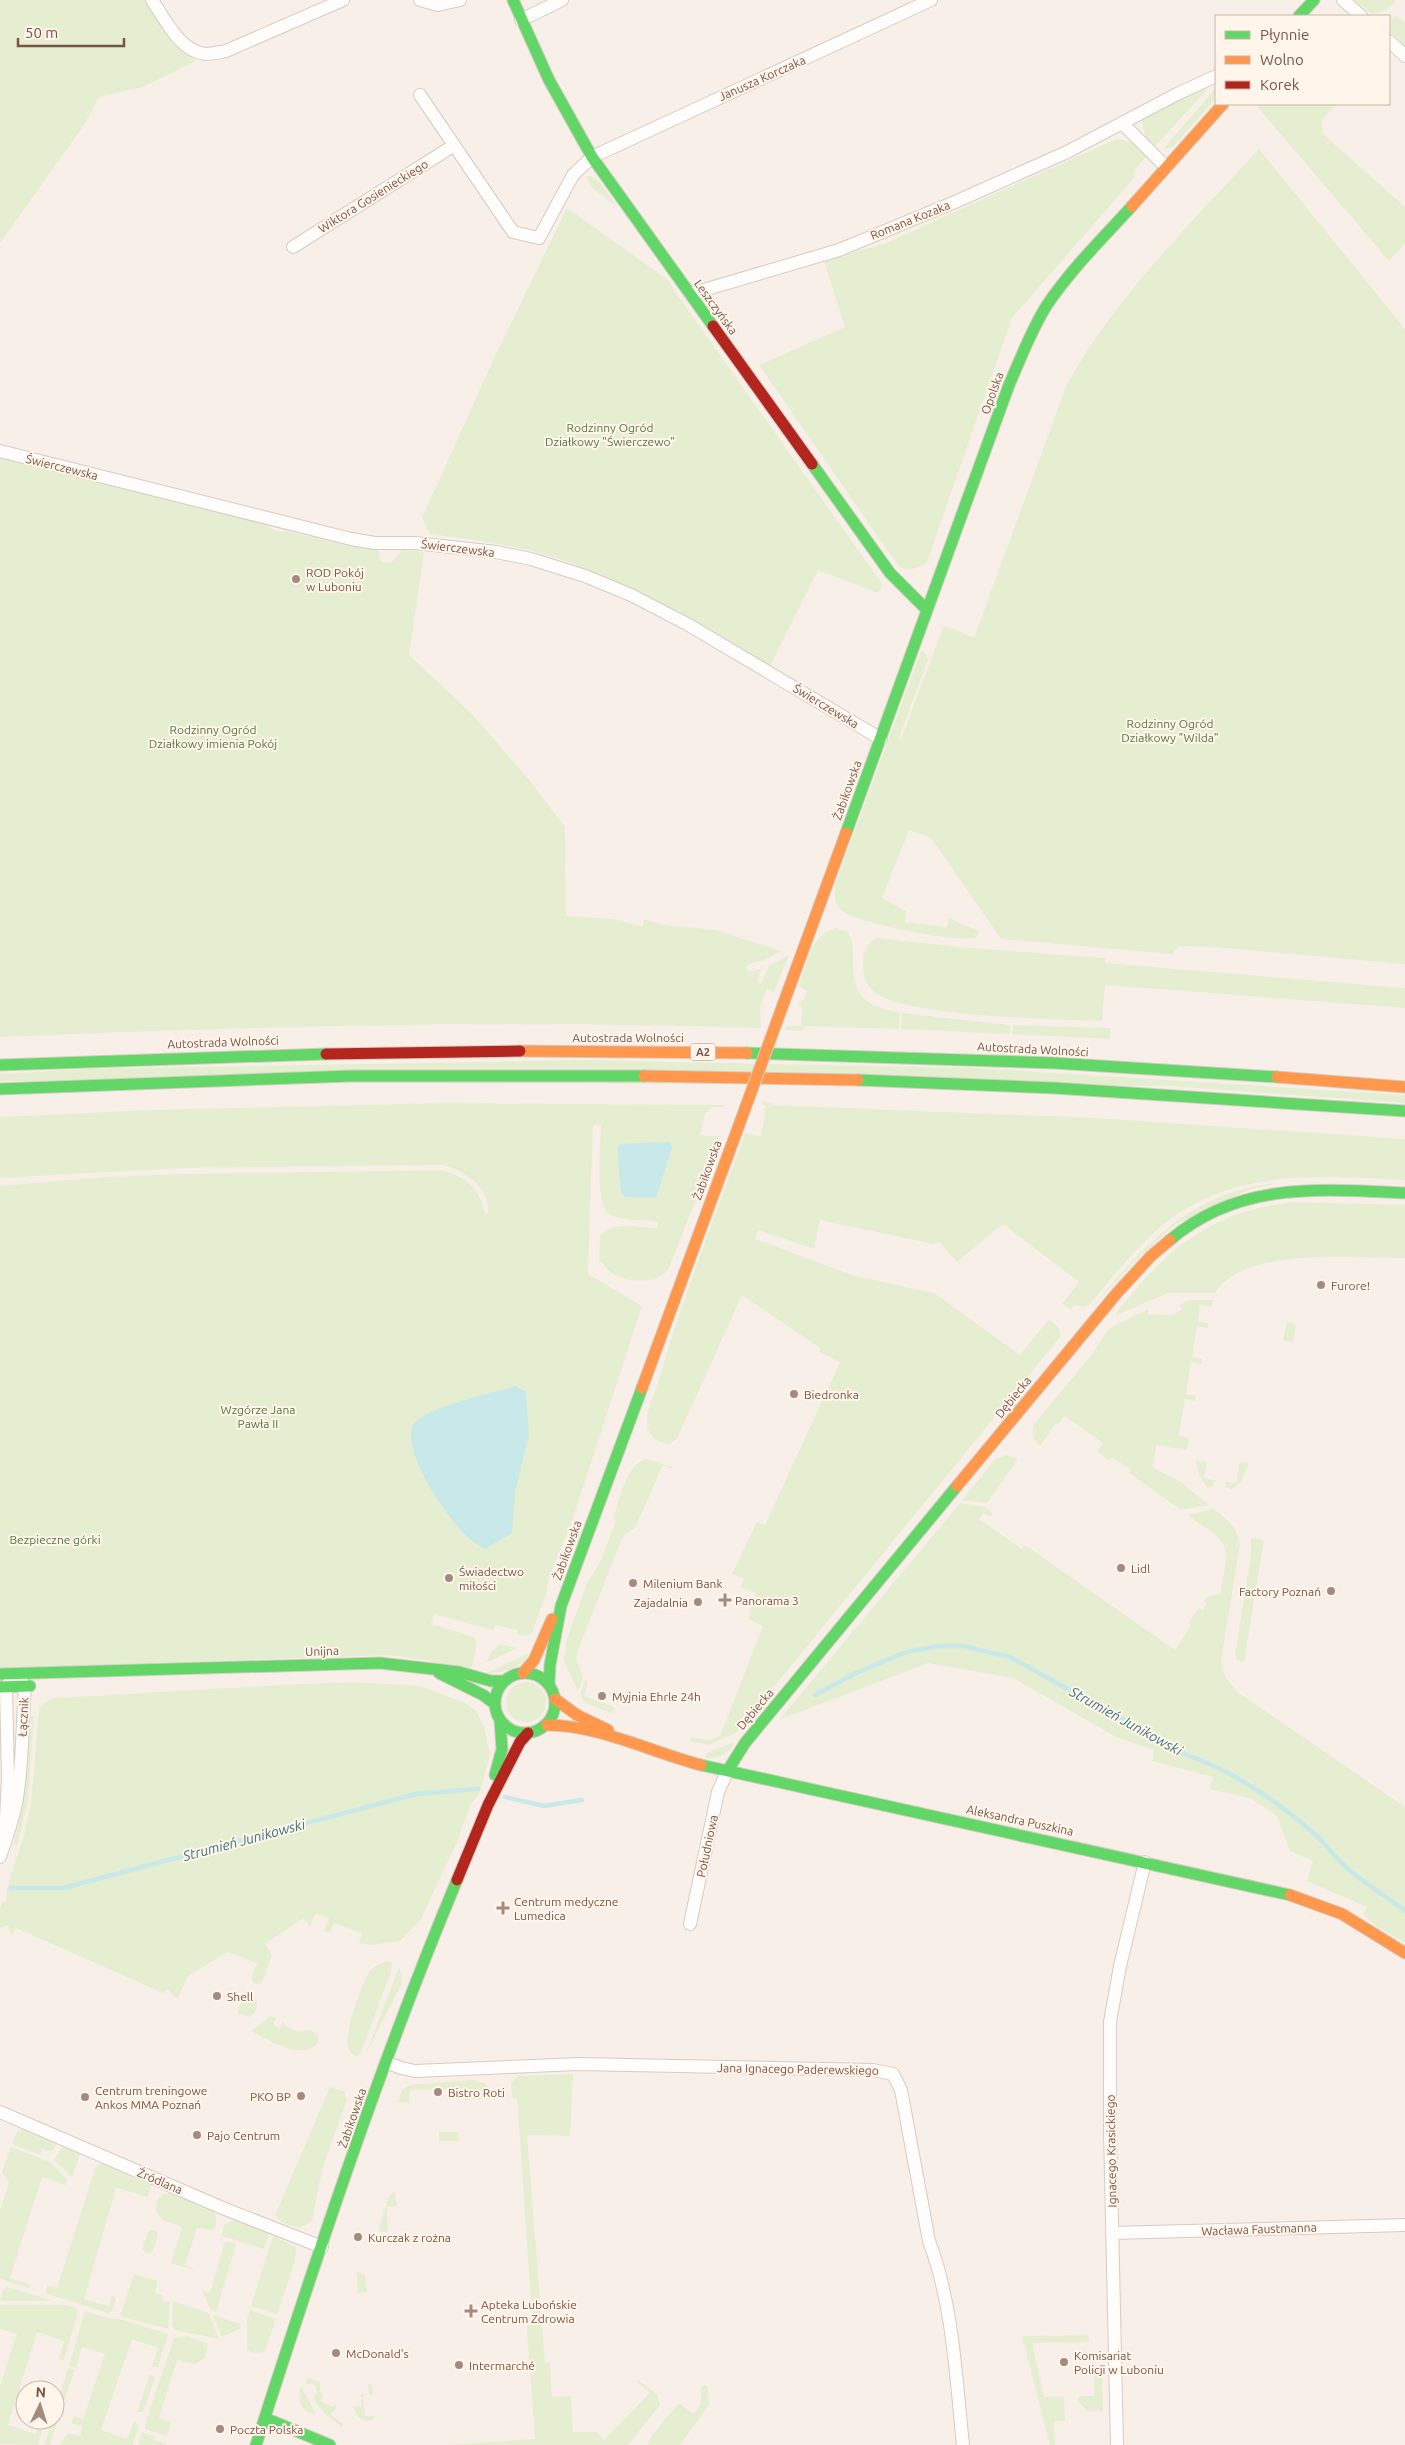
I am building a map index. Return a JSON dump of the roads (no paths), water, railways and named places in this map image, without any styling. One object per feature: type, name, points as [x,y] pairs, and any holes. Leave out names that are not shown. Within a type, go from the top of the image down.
[{"type":"main road","name":"Leszczyńska","points":[[513,0],[554,91],[592,157],[890,574],[927,610]]},
{"type":"main road","points":[[1300,15],[1314,0]]},
{"type":"main road","name":"Opolska","points":[[880,742],[1009,385],[1033,329],[1064,284],[1221,105]]},
{"type":"main road","name":"Żabikowska","points":[[523,1673],[534,1660],[551,1621],[561,1606],[880,742]]},
{"type":"main road","name":"Autostrada Wolności","points":[[0,1065],[330,1053],[689,1051],[944,1058],[1184,1071],[1405,1087]]},
{"type":"main road","name":"A2","points":[[0,1089],[222,1080],[686,1076],[890,1081],[1082,1089],[1405,1111]]},
{"type":"main road","name":"Dębiecka","points":[[728,1770],[745,1743],[1117,1293],[1163,1243],[1210,1211],[1257,1194],[1304,1189],[1405,1193]]},
{"type":"main road","name":"Żabikowska","points":[[549,1684],[548,1667],[559,1624],[561,1606]]},
{"type":"main road","name":"Unijna","points":[[0,1674],[380,1663],[459,1672],[491,1681],[505,1681]]},
{"type":"main road","name":"Unijna","points":[[65,1684],[173,1678],[212,1669]]},
{"type":"main road","name":"Unijna","points":[[432,1669],[483,1695],[495,1704]]},
{"type":"main road","points":[[523,1673],[537,1676],[549,1684],[555,1699],[555,1708],[546,1725],[528,1733],[512,1730],[500,1720],[495,1704],[496,1696],[505,1681],[523,1673]]},
{"type":"main road","points":[[3,1687],[45,1685]]},
{"type":"main road","name":"Aleksandra Puszkina","points":[[555,1699],[577,1716],[605,1727],[620,1740]]},
{"type":"main road","name":"Żabikowska","points":[[488,1805],[502,1749],[500,1720]]},
{"type":"main road","name":"Aleksandra Puszkina","points":[[546,1725],[560,1725],[620,1740],[674,1758],[1273,1890],[1311,1901],[1342,1914],[1405,1952]]},
{"type":"main road","name":"Żabikowska","points":[[256,2445],[386,2062],[426,1954],[488,1805],[520,1742],[528,1733]]},
{"type":"main road","points":[[265,2418],[330,2445]]},
{"type":"street","points":[[152,0],[174,33],[191,49],[206,54],[226,51],[315,5],[343,0]]},
{"type":"street","points":[[420,0],[438,5],[460,0]]},
{"type":"street","points":[[521,20],[562,0]]},
{"type":"street","name":"Janusza Korczaka","points":[[592,157],[931,0]]},
{"type":"street","points":[[1343,0],[1360,15]]},
{"type":"street","points":[[1390,43],[1405,56]]},
{"type":"street","name":"Romana Kozaka","points":[[690,294],[839,250],[1067,152],[1215,76]]},
{"type":"street","points":[[420,95],[452,146],[513,232],[539,238],[573,176],[592,157]]},
{"type":"street","points":[[1122,123],[1166,167]]},
{"type":"street","name":"Wiktora Gosienieckiego","points":[[293,246],[452,146]]},
{"type":"street","name":"Świerczewska","points":[[0,451],[351,539],[375,543],[415,543],[496,552],[531,558],[571,571],[631,595],[675,618],[880,742]]},
{"type":"street","name":"Łącznik","points":[[0,1857],[5,1840],[17,1799],[25,1686],[15,1675],[3,1687],[8,1778],[5,1840]]},
{"type":"street","name":"Południowa","points":[[690,1924],[718,1792],[728,1770]]},
{"type":"street","name":"Ignacego Krasickiego","points":[[1117,2445],[1110,2022],[1120,1966],[1145,1862]]},
{"type":"street","name":"Jana Ignacego Paderewskiego","points":[[386,2062],[415,2071],[579,2064],[888,2071],[896,2078],[900,2090],[928,2233],[942,2288],[952,2346],[963,2445]]},
{"type":"street","name":"Źródlana","points":[[0,2112],[226,2209],[322,2247]]},
{"type":"street","name":"Wacława Faustmanna","points":[[1112,2232],[1405,2225]]},
{"type":"water","points":[[671,1143],[672,1148],[656,1198],[625,1197],[621,1192],[617,1149],[620,1144]]},
{"type":"water","points":[[516,1386],[526,1392],[529,1434],[515,1493],[512,1533],[485,1549],[473,1542],[452,1520],[430,1487],[420,1469],[414,1452],[411,1437],[413,1425],[419,1419],[444,1407]]},
{"type":"waterway","name":"Strumień Junikowski","points":[[815,1695],[856,1673],[906,1652],[940,1646],[963,1646],[1010,1657],[1187,1755],[1240,1779],[1288,1812],[1318,1837],[1354,1874],[1405,1911]]},
{"type":"waterway","name":"Strumień Junikowski","points":[[11,1888],[63,1888],[416,1794],[478,1789]]},
{"type":"waterway","name":"Strumień Junikowski","points":[[505,1797],[544,1806],[582,1800]]},
{"type":"place","name":"ROD Pokój w Luboniu","points":[[296,579]]},
{"type":"place","name":"Furore!","points":[[1321,1285]]},
{"type":"place","name":"Biedronka","points":[[794,1394]]},
{"type":"place","name":"Lidl","points":[[1121,1568]]},
{"type":"place","name":"Świadectwo miłości","points":[[449,1578]]},
{"type":"place","name":"Milenium Bank","points":[[633,1583]]},
{"type":"place","name":"Factory Poznań","points":[[1331,1591]]},
{"type":"place","name":"Panorama 3","points":[[725,1600]]},
{"type":"place","name":"Zajadalnia","points":[[698,1602]]},
{"type":"place","name":"Myjnia Ehrle 24h","points":[[602,1696]]},
{"type":"place","name":"Centrum medyczne Lumedica","points":[[503,1908]]},
{"type":"place","name":"Shell","points":[[217,1996]]},
{"type":"place","name":"Bistro Roti","points":[[438,2092]]},
{"type":"place","name":"PKO BP","points":[[301,2096]]},
{"type":"place","name":"Centrum treningowe Ankos MMA Poznań","points":[[85,2097]]},
{"type":"place","name":"Pajo Centrum","points":[[197,2135]]},
{"type":"place","name":"Kurczak z rożna","points":[[358,2237]]},
{"type":"place","name":"Apteka Lubońskie Centrum Zdrowia","points":[[471,2311]]},
{"type":"place","name":"McDonald's","points":[[336,2353]]},
{"type":"place","name":"Komisariat Policji w Luboniu","points":[[1064,2362]]},
{"type":"place","name":"Intermarché","points":[[459,2365]]},
{"type":"place","name":"Poczta Polska","points":[[220,2429]]},
{"type":"park label","name":"Rodzinny Ogród Działkowy \"Świerczewo\"","points":[[610,434]]},
{"type":"park label","name":"Rodzinny Ogród Działkowy \"Wilda\"","points":[[1170,730]]},
{"type":"park label","name":"Rodzinny Ogród Działkowy imienia Pokój","points":[[213,736]]},
{"type":"park label","name":"Wzgórze Jana Pawła II","points":[[258,1416]]},
{"type":"park label","name":"Bezpieczne górki","points":[[55,1539]]}]
